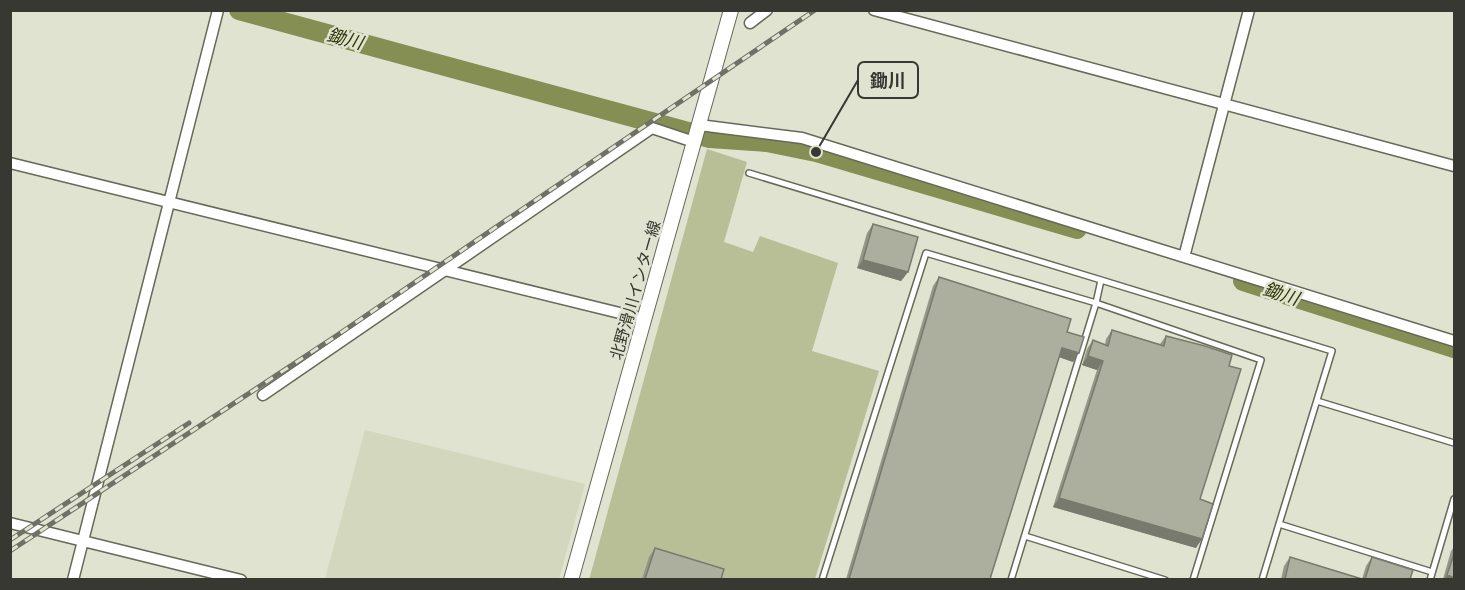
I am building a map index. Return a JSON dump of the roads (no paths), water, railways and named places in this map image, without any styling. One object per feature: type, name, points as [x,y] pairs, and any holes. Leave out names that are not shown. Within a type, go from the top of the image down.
[{"type":"main road","name":"北野滑川インター線","points":[[571,579],[731,10]]},
{"type":"street","points":[[73,579],[218,10]]},
{"type":"street","points":[[750,23],[767,10]]},
{"type":"street","points":[[874,10],[1455,166]]},
{"type":"street","points":[[1184,257],[1249,10]]},
{"type":"street","points":[[699,125],[802,138],[1455,340]]},
{"type":"street","points":[[262,395],[652,128],[694,142]]},
{"type":"street","points":[[10,163],[644,319]]},
{"type":"street","points":[[10,523],[241,579]]},
{"type":"lane","points":[[749,173],[1332,351],[1263,579]]},
{"type":"lane","points":[[822,579],[927,253],[1096,303],[1261,360],[1192,579]]},
{"type":"lane","points":[[1011,579],[1096,303],[1101,280]]},
{"type":"lane","points":[[1317,401],[1455,443]]},
{"type":"lane","points":[[1430,579],[1455,499]]},
{"type":"lane","points":[[1280,524],[1432,572]]},
{"type":"lane","points":[[1025,536],[1165,579]]},
{"type":"waterway","name":"鋤川","points":[[239,10],[710,138],[767,142],[816,152],[1077,229]]},
{"type":"waterway","name":"鋤川","points":[[1243,281],[1454,348]]},
{"type":"railway","points":[[10,551],[336,336],[815,10]]},
{"type":"railway","points":[[10,540],[189,423]]},
{"type":"place","name":"鋤川","points":[[816,152]]}]
